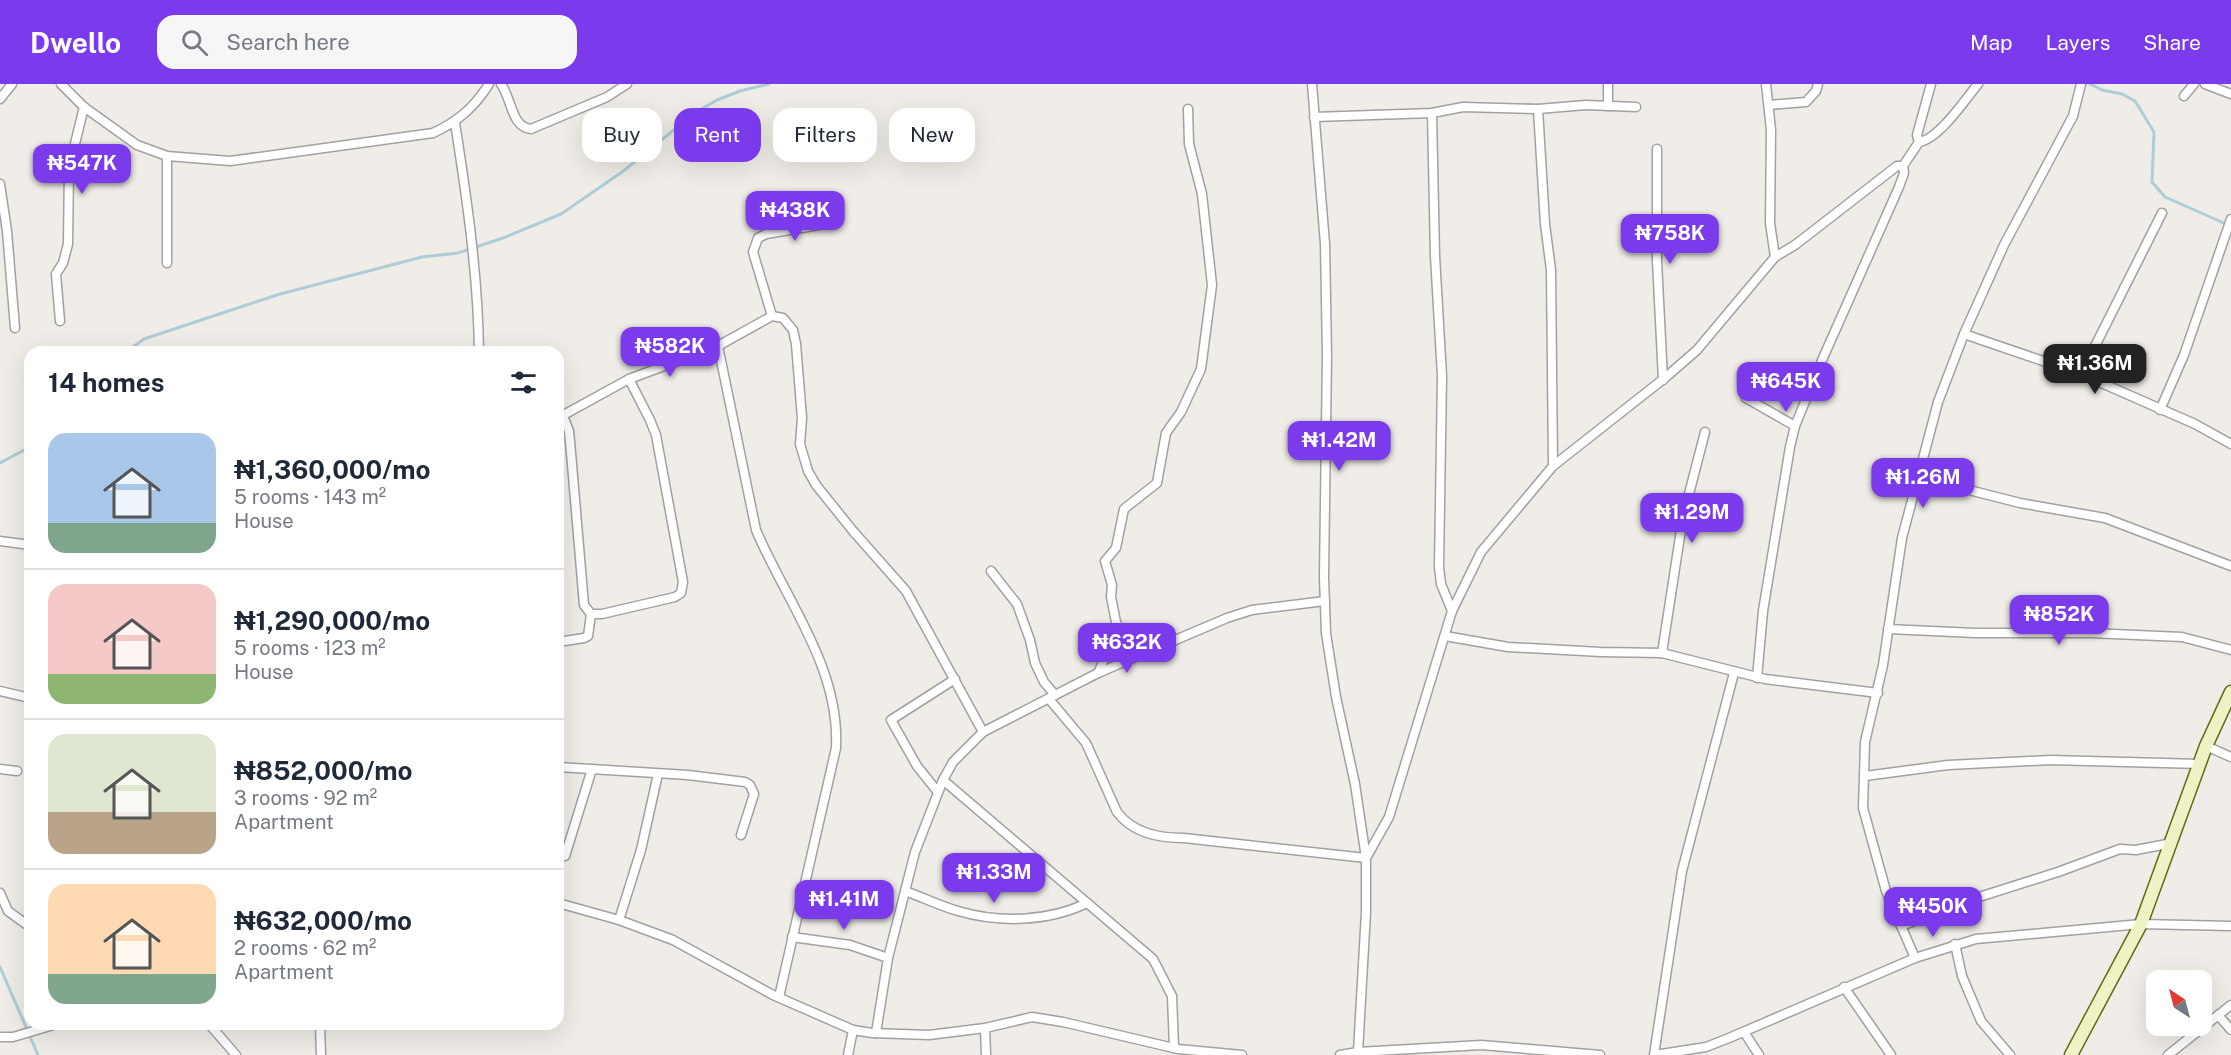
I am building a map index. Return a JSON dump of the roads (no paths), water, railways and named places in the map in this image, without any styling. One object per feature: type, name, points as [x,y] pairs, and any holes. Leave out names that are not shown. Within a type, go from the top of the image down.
[{"type":"street","points":[[0,99],[12,84]]},
{"type":"street","points":[[61,84],[84,107],[137,145],[167,156],[230,161],[433,133],[455,123],[482,95],[489,84]]},
{"type":"street","points":[[501,84],[506,91],[517,122],[523,128],[531,129],[607,97],[627,84]]},
{"type":"street","points":[[1312,84],[1325,244],[1326,633],[1336,697],[1355,784],[1366,858],[1366,912],[1357,1053]]},
{"type":"street","points":[[1608,84],[1608,106]]},
{"type":"street","points":[[1766,84],[1771,130],[1770,223],[1775,257]]},
{"type":"street","points":[[1768,105],[1806,102],[1816,91],[1818,84]]},
{"type":"street","points":[[1919,142],[1917,135],[1931,84]]},
{"type":"street","points":[[1757,678],[1763,611],[1795,426],[1899,188],[1904,173],[1903,166],[1919,142],[1927,141],[1942,127],[1978,84]]},
{"type":"street","points":[[1915,958],[1886,891],[1863,808],[1865,742],[1878,693],[1902,538],[1938,402],[1964,334],[2004,245],[2073,116],[2081,84]]},
{"type":"street","points":[[2184,96],[2194,84]]},
{"type":"street","points":[[2205,84],[2231,94]]},
{"type":"street","points":[[1314,117],[1432,112],[1463,107],[1538,109],[1586,105],[1636,107]]},
{"type":"street","points":[[60,321],[56,274],[63,262],[68,244],[69,168],[84,107]]},
{"type":"street","points":[[1098,673],[1106,655],[1122,635],[1116,622],[1111,597],[1112,585],[1105,561],[1116,548],[1124,509],[1157,483],[1166,433],[1181,412],[1201,369],[1212,285],[1202,194],[1189,144],[1188,109]]},
{"type":"street","points":[[1538,109],[1545,224],[1551,270],[1553,466]]},
{"type":"street","points":[[1432,112],[1435,256],[1442,368],[1440,585],[1452,611]]},
{"type":"street","points":[[455,123],[472,232],[479,346]]},
{"type":"street","points":[[1658,150],[1657,261],[1663,380]]},
{"type":"street","points":[[167,156],[167,263]]},
{"type":"street","points":[[1366,858],[1389,817],[1452,611],[1481,552],[1553,466],[1663,380],[1697,350],[1775,257],[1795,245],[1897,166],[1903,166]]},
{"type":"street","points":[[0,184],[7,231],[15,328]]},
{"type":"street","points":[[2081,374],[2162,213]]},
{"type":"street","points":[[2160,410],[2184,355],[2231,219]]},
{"type":"street","points":[[772,316],[753,252],[758,238],[766,234],[825,224]]},
{"type":"street","points":[[564,415],[629,379],[718,346],[772,316],[779,316],[787,321],[793,330],[796,344],[802,418],[800,444],[808,471],[816,485],[853,531],[906,591],[983,732]]},
{"type":"street","points":[[1964,334],[2081,374],[2195,424],[2231,444]]},
{"type":"street","points":[[718,346],[756,530],[765,552],[806,625],[823,670],[833,704],[837,729],[836,748],[779,997]]},
{"type":"street","points":[[591,614],[602,614],[667,600],[681,593],[683,587],[656,435],[651,420],[629,379]]},
{"type":"street","points":[[1746,398],[1795,426]]},
{"type":"street","points":[[564,422],[569,431],[584,605],[591,614],[588,636],[564,641]]},
{"type":"street","points":[[1662,653],[1683,517],[1705,432]]},
{"type":"street","points":[[1918,477],[2020,503],[2104,518],[2231,566]]},
{"type":"street","points":[[0,541],[24,544]]},
{"type":"street","points":[[992,571],[1017,604],[1030,640],[1035,663],[1044,682],[1052,697],[1086,743],[1122,819],[1136,828],[1161,838],[1196,839],[1366,858]]},
{"type":"street","points":[[876,1033],[888,958],[915,852],[937,791],[953,762],[983,732],[1098,673],[1227,618],[1252,610],[1325,601]]},
{"type":"street","points":[[1888,629],[2182,637],[2231,650]]},
{"type":"street","points":[[1445,636],[1508,647],[1662,653],[1692,659],[1757,678],[1878,693]]},
{"type":"street","points":[[1734,673],[1682,871],[1654,1055],[1706,1047],[1915,958],[1976,939],[2141,924],[2231,926]]},
{"type":"street","points":[[937,791],[917,765],[891,720],[955,679]]},
{"type":"street","points":[[0,691],[24,697]]},
{"type":"street","points":[[2071,1055],[2141,924],[2206,746],[2231,692]]},
{"type":"street","points":[[2206,746],[2231,757]]},
{"type":"street","points":[[1865,776],[1948,765],[2050,760],[2201,764]]},
{"type":"street","points":[[564,767],[745,782],[750,785],[754,795],[741,835]]},
{"type":"street","points":[[0,769],[17,771]]},
{"type":"street","points":[[565,856],[592,769]]},
{"type":"street","points":[[620,920],[658,774]]},
{"type":"street","points":[[943,780],[1153,959],[1172,996],[1174,1048]]},
{"type":"street","points":[[1901,926],[2120,849],[2136,849],[2172,843]]},
{"type":"street","points":[[905,891],[957,911],[997,918],[1042,917],[1068,912],[1087,903]]},
{"type":"street","points":[[0,893],[8,911],[24,923]]},
{"type":"street","points":[[564,905],[620,920],[673,940],[779,997],[853,1029],[876,1033],[929,1035],[984,1028],[1032,1017],[1174,1048],[1242,1055]]},
{"type":"street","points":[[792,937],[850,945],[888,958]]},
{"type":"street","points":[[1955,944],[1962,976],[1981,1021],[2010,1055]]},
{"type":"street","points":[[1844,987],[1891,1055]]},
{"type":"street","points":[[2168,1055],[2231,1005]]},
{"type":"street","points":[[2218,1015],[2231,1030]]},
{"type":"street","points":[[984,1028],[986,1055]]},
{"type":"street","points":[[848,1055],[853,1029]]},
{"type":"street","points":[[0,1037],[14,1037],[38,1030]]},
{"type":"street","points":[[214,1030],[236,1055]]},
{"type":"street","points":[[320,1030],[321,1055]]},
{"type":"street","points":[[1744,1032],[1759,1055]]},
{"type":"street","points":[[1340,1055],[1481,1045],[1599,1055]]},
{"type":"waterway","points":[[134,346],[144,339],[280,294],[422,257],[458,253],[503,238],[561,214],[622,172],[696,112],[740,91],[769,84]]},
{"type":"waterway","points":[[2090,84],[2102,90],[2122,94],[2135,101],[2154,132],[2152,182],[2165,197],[2226,224]]},
{"type":"waterway","points":[[0,463],[24,450]]},
{"type":"waterway","points":[[0,967],[24,1023]]},
{"type":"waterway","points":[[27,1030],[38,1055]]}]
